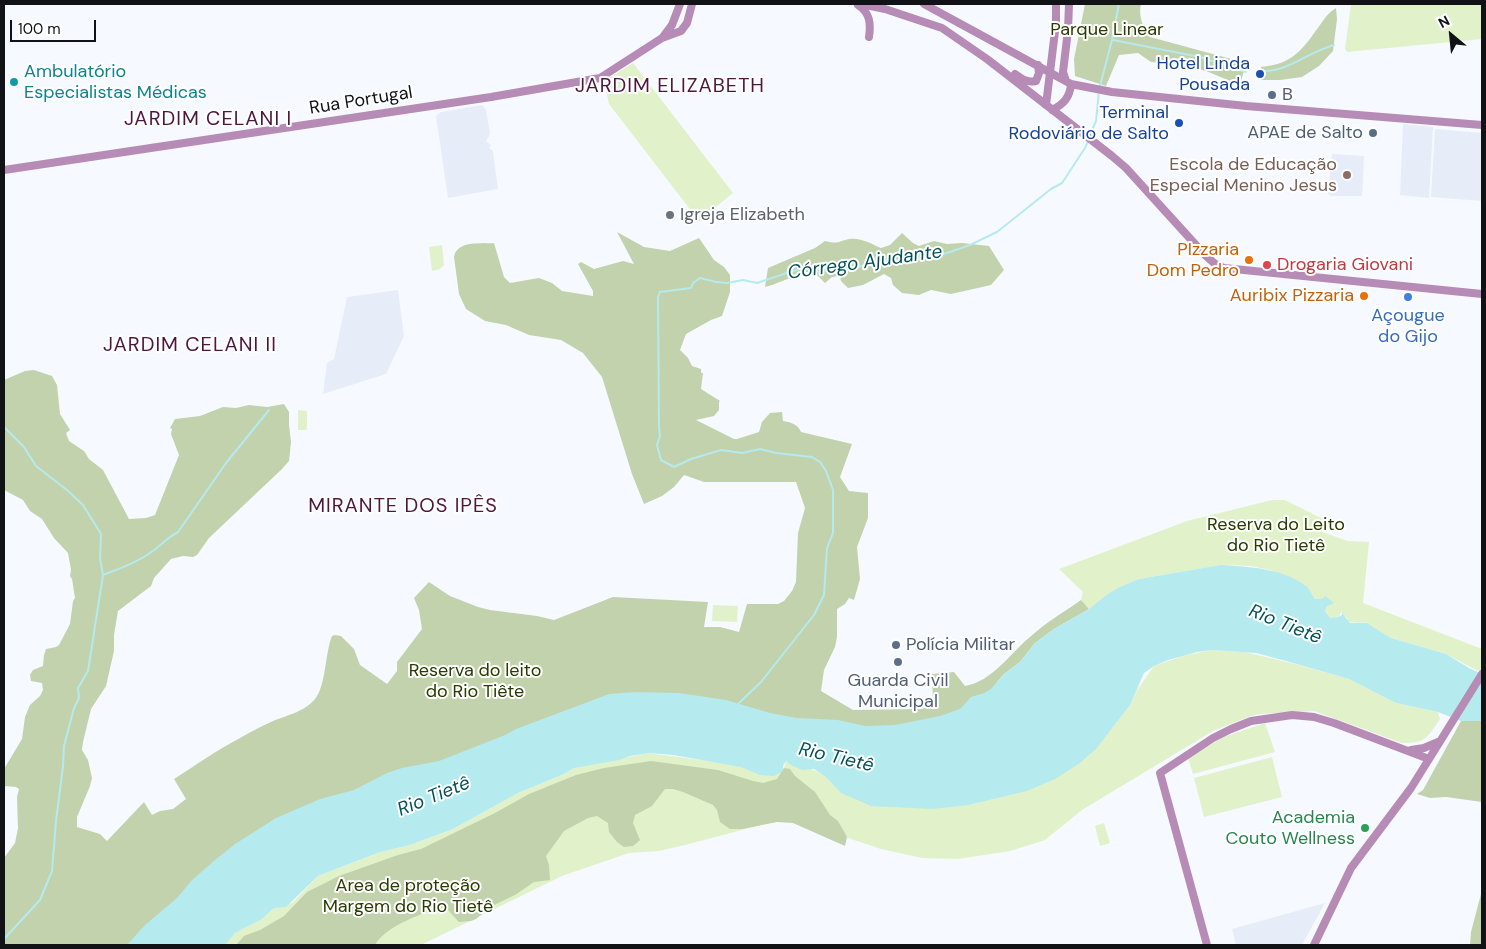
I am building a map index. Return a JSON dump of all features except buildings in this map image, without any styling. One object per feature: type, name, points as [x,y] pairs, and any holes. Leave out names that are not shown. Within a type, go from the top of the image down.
[{"type":"street","points":[[662,38],[672,25],[680,4]]},
{"type":"street","name":"Rua Portugal","points":[[4,170],[491,97],[600,78],[662,38],[681,31],[687,23],[692,4]]},
{"type":"street","points":[[856,4],[868,15],[869,37]]},
{"type":"street","points":[[861,4],[885,9],[942,28],[987,59],[1126,168],[1205,254],[1224,268],[1482,294]]},
{"type":"street","points":[[924,4],[1068,82]]},
{"type":"street","points":[[1049,108],[1049,72],[1056,23],[1056,4]]},
{"type":"street","points":[[1049,108],[1063,104],[1070,95],[1068,82],[1063,72],[1069,4]]},
{"type":"street","points":[[987,59],[1006,68],[1023,80],[1030,82],[1036,80],[1038,76],[1038,65]]},
{"type":"street","points":[[1048,88],[1060,80],[1104,90],[1246,106],[1482,125]]},
{"type":"street","points":[[1314,945],[1351,868],[1411,788],[1482,674]]},
{"type":"street","points":[[1207,945],[1160,773],[1213,738],[1231,729],[1251,721],[1292,716],[1314,717],[1334,722],[1404,750],[1430,757]]},
{"type":"street","points":[[1404,750],[1424,748],[1440,741]]},
{"type":"street","points":[[1424,748],[1430,757]]},
{"type":"shaded area","points":[[482,105],[486,109],[490,134],[486,141],[491,145],[489,148],[493,151],[498,189],[448,198],[436,116],[441,112]]},
{"type":"shaded area","points":[[1403,124],[1433,127],[1429,198],[1400,195]]},
{"type":"shaded area","points":[[1435,129],[1482,133],[1482,201],[1431,197]]},
{"type":"shaded area","name":"Escola de Educação Especial Menino Jesus","points":[[1332,154],[1364,156],[1362,196],[1331,196],[1328,194]]},
{"type":"shaded area","points":[[398,290],[404,336],[386,374],[323,394],[327,363],[334,359],[347,297]]},
{"type":"shaded area","points":[[1325,903],[1302,945],[1236,945],[1232,929]]},
{"type":"green space","name":"Parque Linear","points":[[1085,4],[1141,4],[1142,22],[1150,37],[1246,63],[1240,85],[1206,71],[1178,64],[1151,62],[1138,53],[1119,55],[1106,86],[1075,76],[1074,59]]},
{"type":"green space","points":[[1351,4],[1482,4],[1482,39],[1347,52],[1345,49]]},
{"type":"green space","points":[[1336,8],[1337,19],[1333,51],[1319,66],[1302,77],[1258,80],[1257,73],[1261,67],[1281,63],[1296,54],[1308,42],[1327,16]]},
{"type":"green space","points":[[633,63],[733,193],[699,221],[609,104],[604,81]]},
{"type":"green space","name":"Reserva do leito do Rio Tiête","points":[[617,232],[644,247],[670,251],[699,238],[714,260],[724,267],[730,275],[730,292],[722,316],[686,334],[680,350],[688,358],[692,366],[701,369],[701,373],[703,373],[701,389],[720,401],[719,410],[714,416],[696,420],[737,439],[759,432],[762,422],[770,413],[782,412],[783,421],[796,425],[801,432],[852,444],[840,477],[849,491],[868,493],[868,518],[857,547],[860,579],[854,600],[849,598],[845,604],[837,609],[837,637],[835,647],[824,670],[821,691],[853,710],[922,709],[933,703],[932,674],[954,672],[965,686],[975,683],[992,673],[1042,627],[1081,600],[1089,609],[1054,629],[1035,643],[1020,662],[997,682],[1001,691],[905,734],[689,704],[138,945],[4,945],[4,858],[15,843],[18,828],[17,797],[19,789],[4,786],[4,769],[22,739],[25,717],[30,705],[40,696],[43,690],[42,683],[31,681],[30,675],[33,670],[43,666],[46,649],[59,645],[70,624],[75,598],[70,576],[71,570],[68,553],[54,538],[42,519],[30,511],[23,500],[4,490],[4,380],[25,371],[34,370],[52,376],[57,385],[60,414],[70,430],[66,433],[69,441],[84,451],[89,459],[103,470],[129,519],[146,518],[155,515],[179,455],[171,434],[172,429],[170,428],[175,419],[200,416],[223,407],[236,408],[249,405],[267,407],[284,404],[289,412],[291,442],[289,461],[209,538],[197,555],[171,559],[154,578],[151,586],[118,611],[114,635],[114,651],[106,686],[91,709],[83,742],[82,750],[88,760],[92,778],[77,817],[77,827],[100,834],[107,841],[144,802],[152,815],[160,811],[173,809],[186,799],[174,779],[248,734],[271,722],[300,711],[310,704],[319,693],[332,636],[341,636],[354,649],[360,665],[387,684],[397,671],[397,662],[422,629],[419,610],[414,598],[429,582],[450,596],[478,607],[554,620],[613,597],[708,602],[704,627],[720,627],[739,632],[747,604],[778,604],[784,601],[796,582],[798,533],[805,508],[796,482],[704,482],[684,475],[674,487],[662,496],[644,504],[632,474],[602,377],[583,353],[561,340],[529,335],[506,325],[485,321],[466,309],[459,294],[454,257],[456,252],[465,245],[494,243],[504,277],[510,283],[539,278],[552,283],[562,291],[593,296],[593,291],[578,264],[581,262],[594,269],[623,261],[634,264]]},
{"type":"green space","points":[[902,233],[919,246],[934,241],[947,244],[962,243],[989,246],[1004,270],[991,285],[951,294],[931,290],[919,295],[902,293],[893,285],[891,278],[884,274],[863,285],[848,288],[841,281],[840,276],[832,277],[825,283],[813,271],[765,287],[768,268],[815,248],[825,241],[835,242],[857,239],[881,248],[890,245]]},
{"type":"green space","points":[[442,245],[444,265],[440,269],[432,271],[429,247]]},
{"type":"green space","points":[[298,410],[307,411],[307,430],[298,430]]},
{"type":"green space","name":"Reserva do Leito do Rio Tietê","points":[[1272,500],[1285,500],[1327,521],[1322,532],[1348,541],[1369,542],[1363,603],[1482,649],[1482,673],[1446,654],[1391,638],[1367,623],[1347,622],[1348,619],[1343,614],[1343,610],[1339,616],[1330,618],[1325,611],[1327,606],[1322,599],[1315,599],[1308,588],[1298,581],[1270,570],[1251,566],[1222,565],[1139,579],[1106,595],[1089,609],[1081,600],[1083,592],[1059,569],[1187,521]]},
{"type":"green space","points":[[713,605],[738,606],[737,622],[712,621]]},
{"type":"green space","name":"Area de proteção Margem do Rio Tietê","points":[[1213,650],[1245,652],[1349,679],[1396,703],[1438,712],[1440,719],[1425,738],[1416,742],[1402,743],[1314,711],[1251,716],[1213,731],[1082,810],[1045,840],[1010,851],[958,859],[922,858],[881,849],[788,818],[659,851],[629,853],[562,876],[421,945],[224,945],[235,933],[262,919],[274,908],[292,903],[318,876],[380,852],[410,845],[453,829],[518,793],[574,768],[648,753],[783,771],[786,761],[811,769],[897,806],[969,805],[1022,792],[1086,758],[1130,705],[1137,690],[1154,666],[1186,655]]},
{"type":"green space","points":[[1461,721],[1482,721],[1482,802],[1446,797],[1430,798],[1417,794],[1423,790]]},
{"type":"green space","points":[[1265,723],[1275,752],[1193,774],[1188,758],[1224,737]]},
{"type":"green space","points":[[1272,757],[1282,797],[1204,817],[1194,778]]},
{"type":"green space","points":[[651,761],[718,770],[763,783],[777,779],[784,768],[790,769],[795,776],[815,792],[830,815],[838,821],[847,837],[845,846],[793,823],[777,822],[742,829],[730,829],[720,822],[717,810],[713,805],[683,792],[665,789],[652,806],[635,815],[633,823],[640,840],[633,846],[624,847],[617,842],[609,832],[608,823],[597,816],[588,818],[564,831],[546,856],[550,880],[534,882],[515,895],[490,907],[471,921],[459,922],[444,908],[416,916],[396,926],[380,938],[375,945],[236,945],[244,936],[260,930],[284,916],[307,892],[339,876],[421,849],[495,813],[529,794],[576,775],[604,768]]},
{"type":"green space","points":[[1104,823],[1110,843],[1100,846],[1095,826]]},
{"type":"green space","points":[[1482,890],[1482,945],[1470,945],[1471,932]]},
{"type":"water","name":"Rio Tietê","points":[[1221,565],[1265,570],[1287,575],[1306,586],[1315,599],[1322,599],[1325,596],[1334,603],[1327,606],[1325,611],[1330,618],[1342,615],[1342,609],[1343,614],[1350,623],[1367,623],[1391,638],[1446,654],[1482,674],[1482,721],[1461,721],[1438,712],[1396,703],[1349,679],[1256,653],[1213,650],[1197,652],[1168,660],[1144,673],[1130,705],[1096,749],[1080,763],[1055,779],[1027,791],[969,805],[932,809],[871,806],[841,793],[825,776],[814,769],[802,770],[786,761],[783,771],[774,776],[760,775],[741,767],[673,755],[649,753],[630,756],[619,760],[574,768],[518,793],[453,829],[410,845],[380,852],[318,876],[286,907],[274,908],[262,919],[235,933],[225,945],[127,945],[145,925],[177,898],[192,880],[215,860],[235,844],[276,818],[320,799],[354,790],[387,773],[439,761],[516,729],[609,694],[635,692],[679,693],[726,700],[770,713],[797,718],[838,720],[865,726],[895,725],[940,716],[960,709],[971,697],[991,689],[1004,674],[1020,662],[1035,643],[1118,588],[1139,579]]},
{"type":"waterway","name":"Córrego Ajudante","points":[[1100,86],[1119,4]]},
{"type":"waterway","points":[[1113,40],[1200,57],[1246,72]]},
{"type":"waterway","points":[[1263,71],[1290,65],[1334,45]]},
{"type":"waterway","name":"Córrego Ajudante","points":[[1090,135],[1096,121],[1099,91]]},
{"type":"waterway","name":"Córrego Ajudante","points":[[738,704],[761,682],[814,615],[824,595],[827,548],[833,533],[833,490],[826,471],[820,462],[812,457],[776,453],[760,449],[742,453],[721,450],[691,459],[674,467],[661,460],[657,445],[660,436],[658,297],[660,292],[691,288],[693,283],[700,278],[727,283],[743,280],[757,283],[799,269],[855,268],[877,261],[913,260],[947,253],[970,245],[997,232],[1051,189],[1062,183],[1089,139]]},
{"type":"waterway","points":[[103,575],[139,560],[178,532],[226,463],[269,410]]},
{"type":"waterway","points":[[4,427],[24,447],[36,466],[83,505],[101,534],[100,558],[103,575],[88,671],[78,688],[79,698],[74,708],[64,746],[52,871],[40,900],[4,939]]},
{"type":"place","name":"Hotel Linda Pousada","points":[[1260,74]]},
{"type":"place","name":"Ambulatório Especialistas Médicas","points":[[14,82]]},
{"type":"place","name":"B","points":[[1272,95]]},
{"type":"place","name":"Terminal Rodoviário de Salto","points":[[1179,123]]},
{"type":"place","name":"APAE de Salto","points":[[1373,133]]},
{"type":"place","name":"Escola de Educação Especial Menino Jesus","points":[[1347,175]]},
{"type":"place","name":"Igreja Elizabeth","points":[[670,215]]},
{"type":"place","name":"PIzzaria Dom Pedro","points":[[1249,260]]},
{"type":"place","name":"Drogaria Giovani","points":[[1267,265]]},
{"type":"place","name":"Auribix Pizzaria","points":[[1364,296]]},
{"type":"place","name":"Açougue do Gijo","points":[[1408,297]]},
{"type":"place","name":"Polícia Militar","points":[[896,645]]},
{"type":"place","name":"Guarda Civil Municipal","points":[[898,662]]},
{"type":"place","name":"Academia Couto Wellness","points":[[1365,828]]},
{"type":"district","name":"JARDIM ELIZABETH","points":[[670,87]]},
{"type":"district","name":"JARDIM CELANI I","points":[[208,120]]},
{"type":"district","name":"JARDIM CELANI II","points":[[190,346]]},
{"type":"district","name":"MIRANTE DOS IPÊS","points":[[403,507]]}]
